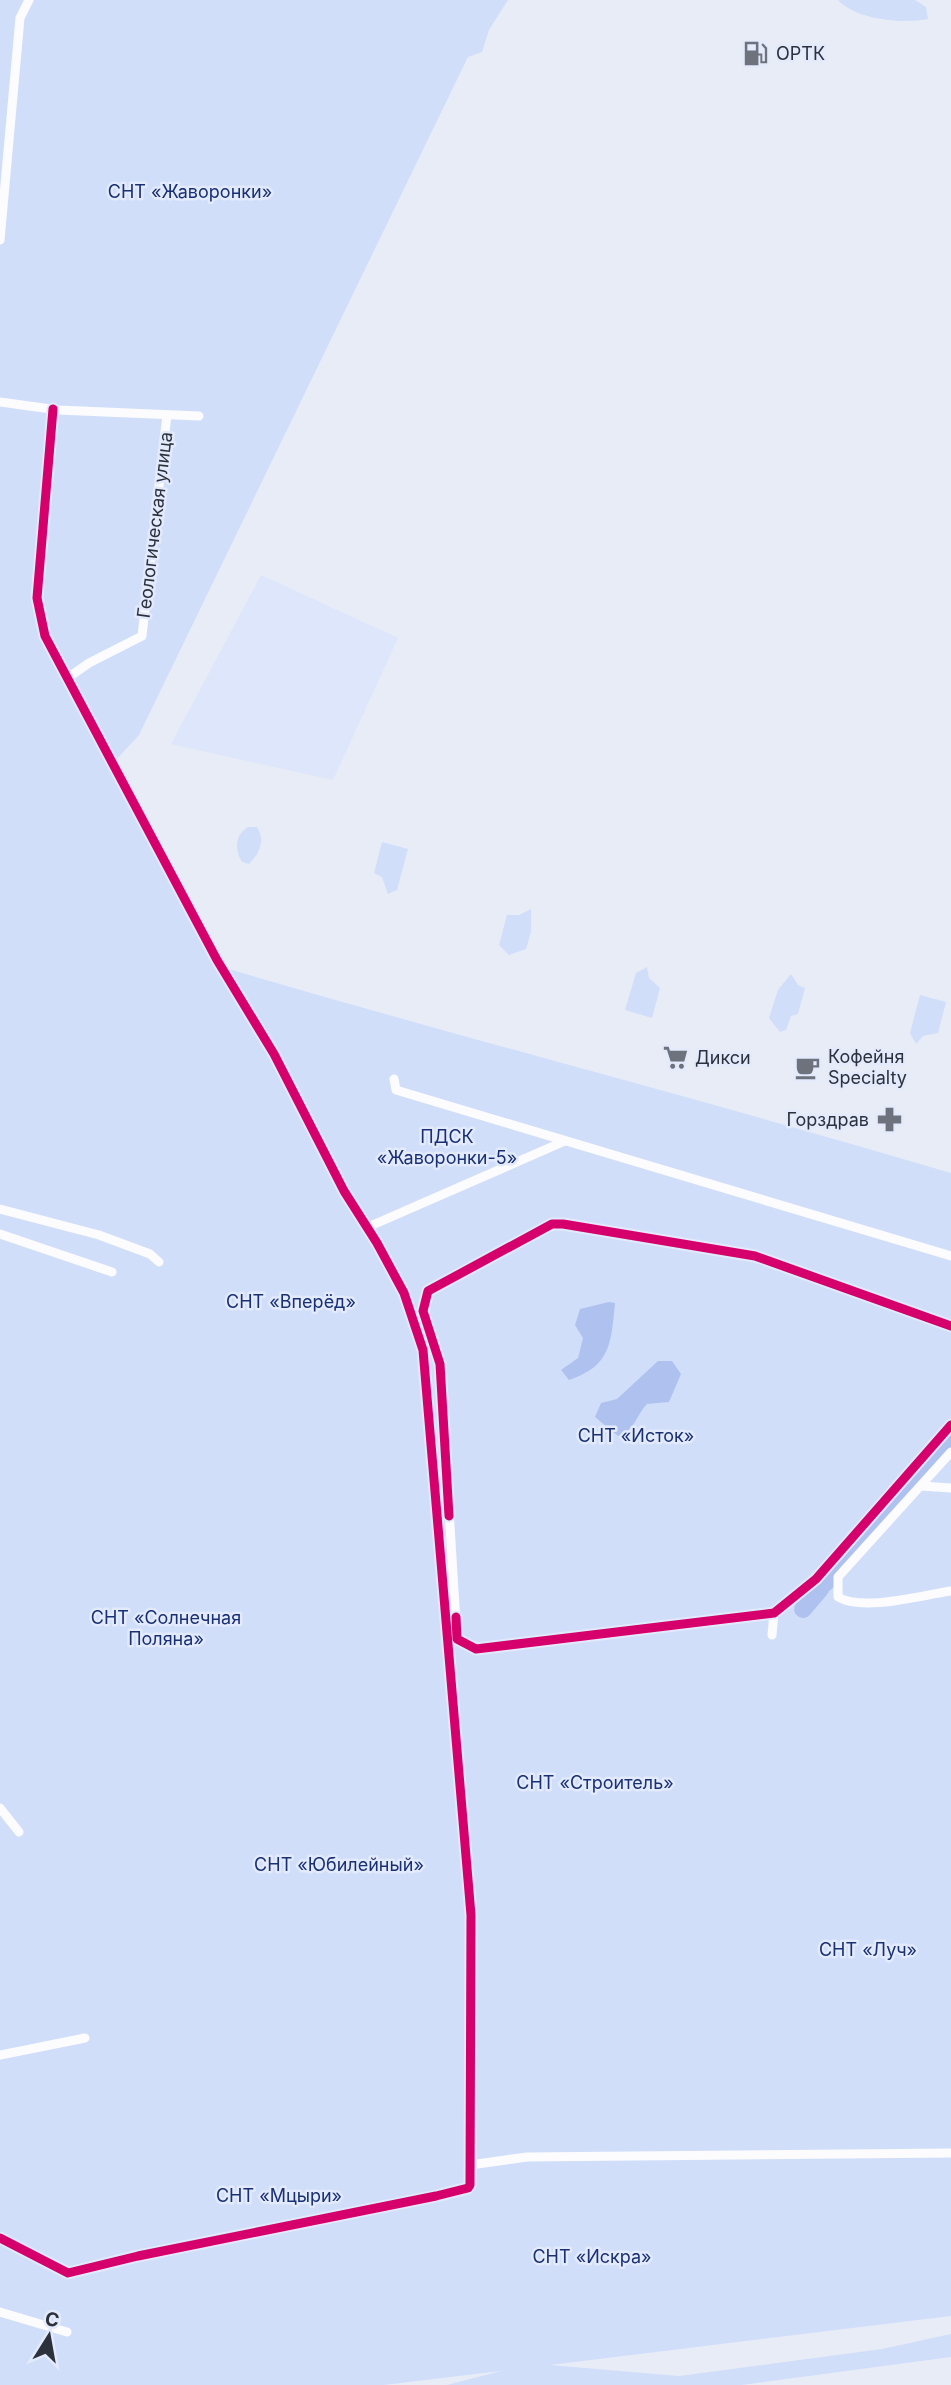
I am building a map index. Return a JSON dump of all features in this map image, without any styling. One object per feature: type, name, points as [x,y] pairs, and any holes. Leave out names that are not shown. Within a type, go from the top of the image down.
[{"type":"street","points":[[0,240],[20,18],[29,0]]},
{"type":"street","points":[[0,402],[53,409],[199,416]]},
{"type":"street","points":[[0,2238],[68,2273],[468,2188],[470,2165],[471,1915],[424,1358],[404,1293],[368,1227],[344,1191],[274,1054],[217,960],[156,850],[69,677],[45,636],[37,598],[53,409]]},
{"type":"street","name":"Геологическая улица","points":[[69,677],[89,663],[142,636],[167,415]]},
{"type":"street","points":[[394,1079],[396,1090],[951,1256]]},
{"type":"street","points":[[368,1227],[565,1141]]},
{"type":"street","points":[[0,1209],[99,1235],[150,1254],[159,1262]]},
{"type":"street","points":[[951,1326],[755,1256],[564,1224],[552,1224],[428,1291],[423,1311],[440,1364],[457,1639],[476,1649],[494,1648],[774,1613],[816,1579],[951,1425]]},
{"type":"street","points":[[0,1234],[112,1272]]},
{"type":"street","points":[[951,1452],[838,1577],[838,1597],[849,1603],[865,1603],[951,1591]]},
{"type":"street","points":[[921,1486],[951,1488]]},
{"type":"street","points":[[772,1635],[774,1613]]},
{"type":"street","points":[[0,1808],[19,1832]]},
{"type":"street","points":[[0,2055],[85,2038]]},
{"type":"street","points":[[470,2165],[527,2157],[951,2153]]},
{"type":"street","points":[[0,2312],[67,2332]]},
{"type":"shaded area","points":[[261,575],[398,638],[333,780],[171,744]]},
{"type":"shaded area","points":[[615,1303],[606,1351],[593,1368],[569,1380],[561,1370],[578,1358],[583,1338],[575,1325],[580,1309]]},
{"type":"shaded area","points":[[658,1361],[672,1361],[681,1374],[669,1402],[647,1404],[632,1426],[618,1436],[595,1417],[601,1403],[617,1399]]},
{"type":"green space","points":[[0,0],[508,0],[489,30],[482,52],[468,57],[139,735],[115,761],[225,968],[951,1173],[951,2316],[550,2365],[679,2376],[882,2349],[951,2334],[951,2357],[742,2385],[447,2385],[501,2371],[384,2385],[0,2385]]},
{"type":"green space","points":[[838,0],[915,0],[926,7],[928,19],[880,19],[856,12]]},
{"type":"green space","points":[[248,827],[257,827],[261,837],[258,852],[249,864],[242,862],[237,847],[240,834]]},
{"type":"green space","points":[[382,842],[408,849],[397,890],[388,894],[382,877],[374,873]]},
{"type":"green space","points":[[531,909],[531,932],[526,949],[509,955],[499,945],[507,915],[519,915]]},
{"type":"green space","points":[[647,967],[649,978],[660,988],[652,1018],[625,1010],[636,973]]},
{"type":"green space","points":[[791,974],[798,985],[805,988],[798,1014],[791,1016],[786,1030],[780,1032],[769,1018],[778,990]]},
{"type":"green space","points":[[920,995],[946,1002],[938,1033],[923,1036],[916,1044],[910,1033]]},
{"type":"waterway","points":[[825,1583],[951,1439]]},
{"type":"waterway","points":[[803,1609],[820,1589]]},
{"type":"cycle path","points":[[0,2238],[68,2273],[138,2256],[436,2196],[468,2188],[470,2185],[471,1915],[423,1350],[404,1293],[344,1191],[274,1054],[217,960],[45,636],[37,598],[53,409]]},
{"type":"cycle path","points":[[449,1516],[440,1364],[423,1311],[428,1291],[552,1224],[755,1256],[951,1326]]},
{"type":"cycle path","points":[[456,1617],[457,1639],[476,1649],[774,1613],[816,1579],[951,1425]]},
{"type":"place","name":"ОРТК","points":[[756,54]]},
{"type":"place","name":"Дикси","points":[[675,1058]]},
{"type":"place","name":"Кофейня Specialty","points":[[808,1067]]},
{"type":"place","name":"Горздрав","points":[[889,1120]]},
{"type":"park label","name":"СНТ «Жаворонки»","points":[[190,192]]},
{"type":"park label","name":"ПДСК «Жаворонки-5»","points":[[447,1147]]},
{"type":"park label","name":"СНТ «Вперёд»","points":[[291,1302]]},
{"type":"park label","name":"СНТ «Исток»","points":[[636,1436]]},
{"type":"park label","name":"СНТ «Солнечная Поляна»","points":[[166,1628]]},
{"type":"park label","name":"СНТ «Строитель»","points":[[595,1783]]},
{"type":"park label","name":"СНТ «Юбилейный»","points":[[339,1865]]},
{"type":"park label","name":"СНТ «Луч»","points":[[868,1950]]},
{"type":"park label","name":"СНТ «Мцыри»","points":[[279,2196]]},
{"type":"park label","name":"СНТ «Искра»","points":[[592,2257]]}]
